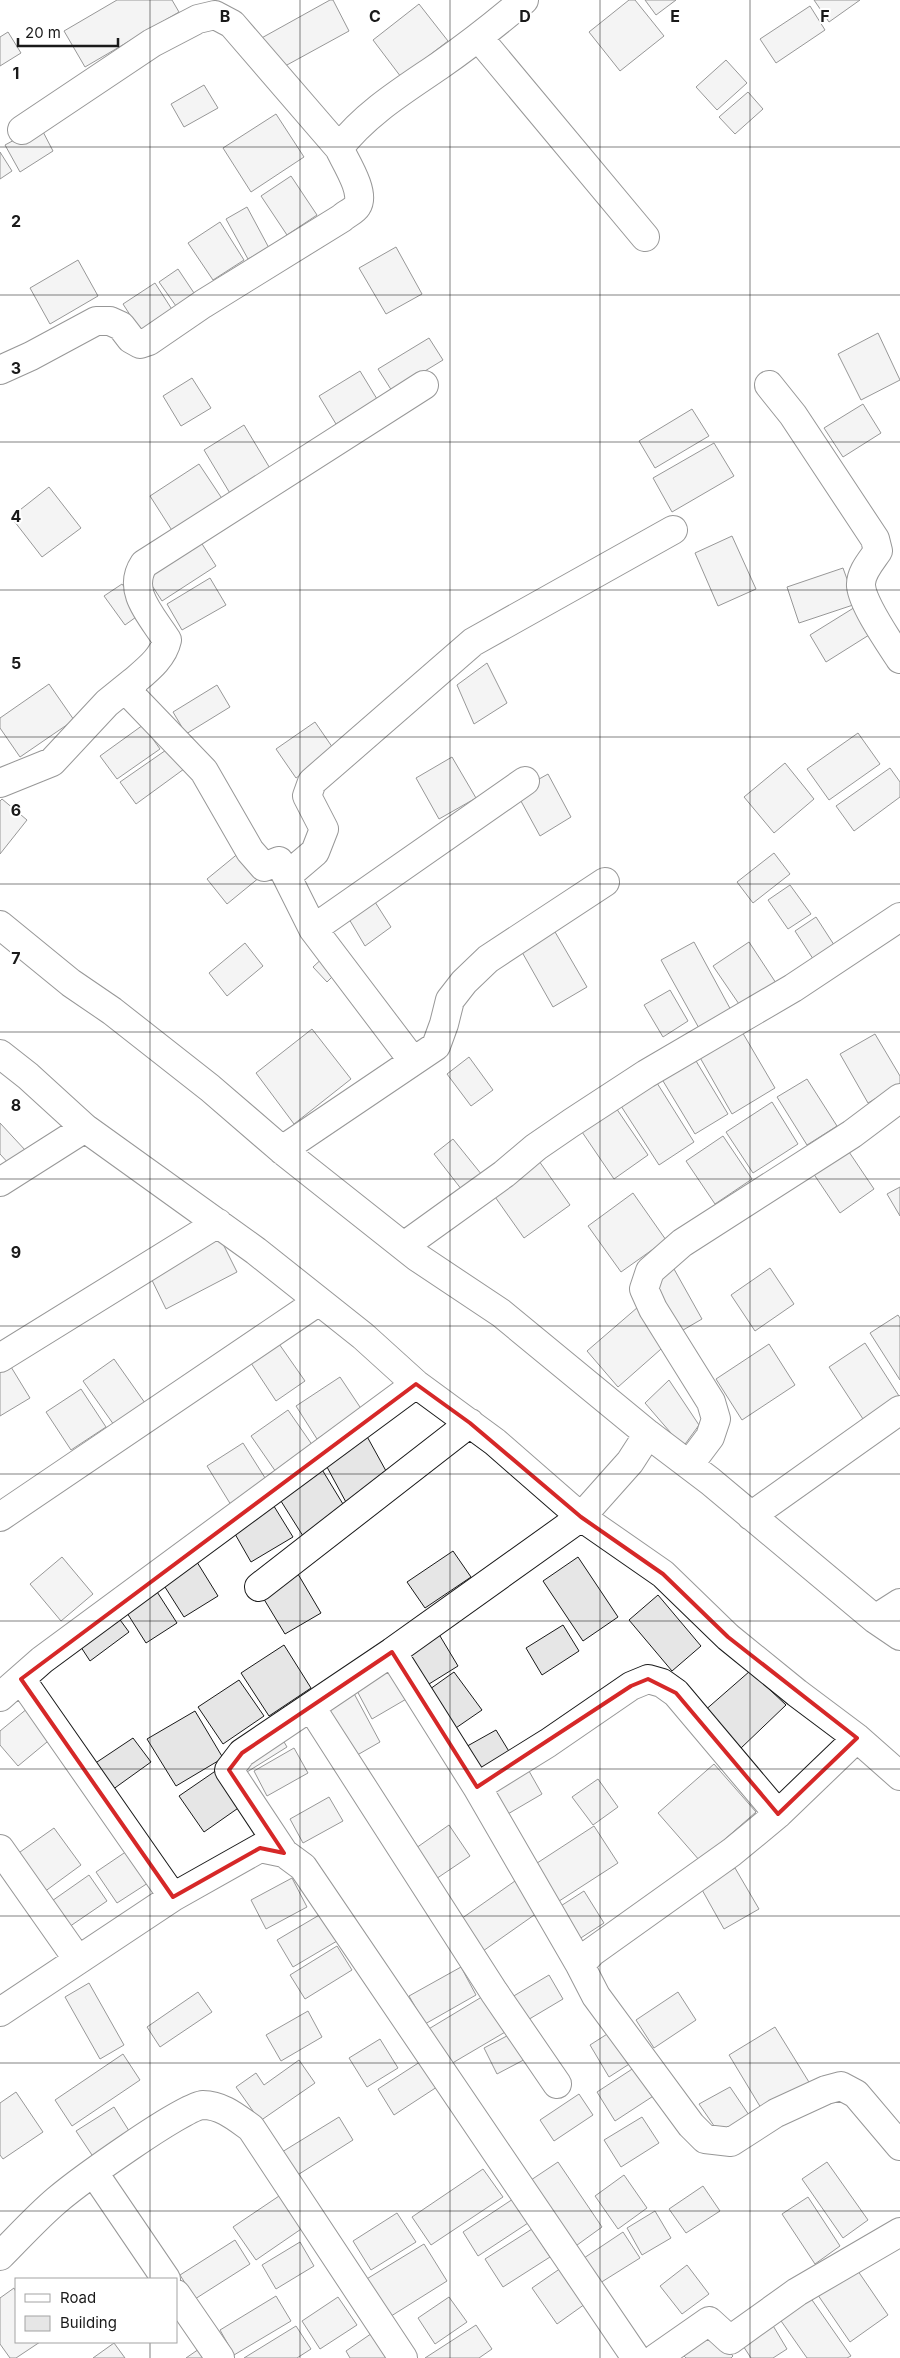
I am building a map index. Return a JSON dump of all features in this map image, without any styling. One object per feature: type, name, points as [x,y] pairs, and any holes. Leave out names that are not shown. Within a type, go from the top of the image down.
[{"type":"street","points":[[339,148],[346,138],[392,97],[479,38],[524,0]]},
{"type":"street","points":[[0,370],[96,320],[110,320],[121,326],[131,340],[140,344],[149,341],[203,304],[342,218],[357,206],[360,199],[359,190],[339,148],[244,36],[232,24],[215,15],[198,19],[152,43],[22,130]]},
{"type":"street","points":[[479,38],[644,237]]},
{"type":"street","points":[[0,784],[52,762],[106,703],[133,682],[165,650],[167,640],[143,604],[138,592],[138,572],[144,564],[424,385]]},
{"type":"street","points":[[769,385],[794,415],[875,538],[878,551],[863,574],[861,586],[870,609],[900,659]]},
{"type":"street","points":[[279,861],[288,875],[315,852],[320,843],[324,829],[307,796],[312,782],[472,642],[673,530]]},
{"type":"street","points":[[133,682],[130,695],[204,771],[250,852],[264,867],[279,861]]},
{"type":"street","points":[[313,929],[525,782]]},
{"type":"street","points":[[279,861],[313,929],[413,1061]]},
{"type":"street","points":[[282,1150],[436,1046],[450,1000],[464,982],[488,959],[604,882]]},
{"type":"street","points":[[404,1246],[504,1174],[536,1147],[580,1117],[646,1074],[793,988],[900,917]]},
{"type":"street","points":[[0,925],[71,983],[112,1011],[210,1088],[282,1150],[404,1246],[501,1313],[648,1434],[752,1516],[875,1619],[900,1636]]},
{"type":"street","points":[[0,1054],[28,1076],[85,1128],[256,1251],[363,1336],[416,1384],[495,1442],[663,1574],[728,1637],[797,1693],[857,1738],[900,1776]]},
{"type":"street","points":[[689,1465],[710,1437],[716,1419],[711,1402],[654,1309],[644,1289],[650,1272],[682,1243],[852,1134],[900,1098]]},
{"type":"street","points":[[0,1182],[85,1128]]},
{"type":"street","points":[[0,1358],[218,1224]]},
{"type":"street","points":[[0,1517],[319,1301]]},
{"type":"street","points":[[0,1697],[42,1660],[416,1384]]},
{"type":"street","points":[[752,1516],[900,1410]]},
{"type":"street","points":[[259,1587],[470,1423]]},
{"type":"street","points":[[636,2358],[303,1866],[284,1853],[229,1770],[242,1754],[392,1652],[585,1513],[630,1462],[648,1434]]},
{"type":"street","points":[[875,1619],[900,1603]]},
{"type":"street","points":[[392,1652],[477,1787],[596,1996],[691,2125],[705,2139],[731,2142],[776,2113],[826,2090],[841,2086],[856,2094],[900,2146]]},
{"type":"street","points":[[21,1679],[174,1897]]},
{"type":"street","points":[[477,1787],[548,1743],[631,1686],[648,1679],[662,1683],[676,1693],[778,1814]]},
{"type":"street","points":[[311,1707],[489,1984],[557,2084]]},
{"type":"street","points":[[580,1965],[592,1952],[732,1852],[778,1814],[857,1738]]},
{"type":"street","points":[[0,1848],[78,1960]]},
{"type":"street","points":[[0,2012],[174,1897],[260,1848],[284,1853]]},
{"type":"street","points":[[0,2256],[58,2199],[159,2127],[192,2107],[204,2105],[221,2108],[251,2128],[403,2358]]},
{"type":"street","points":[[94,2173],[165,2278]]},
{"type":"street","points":[[656,2358],[709,2321],[730,2340],[797,2292],[900,2232]]},
{"type":"street","points":[[178,2297],[220,2358]]},
{"type":"highlighted area","points":[[416,1384],[470,1423],[581,1517],[663,1574],[728,1637],[857,1738],[778,1814],[676,1693],[648,1679],[631,1686],[477,1787],[392,1652],[242,1753],[229,1770],[284,1853],[260,1848],[173,1897],[21,1679]]},
{"type":"building","points":[[117,0],[172,0],[179,12],[85,67],[64,31]]},
{"type":"building","points":[[333,0],[349,31],[276,71],[258,40]]},
{"type":"building","points":[[629,0],[635,0],[664,36],[620,71],[589,32]]},
{"type":"building","points":[[645,0],[676,0],[656,15]]},
{"type":"building","points":[[814,0],[860,0],[829,22]]},
{"type":"building","points":[[419,4],[448,41],[401,77],[373,40]]},
{"type":"building","points":[[810,6],[825,30],[776,63],[760,39]]},
{"type":"building","points":[[8,32],[21,53],[0,66],[0,37]]},
{"type":"building","points":[[726,60],[747,83],[717,110],[696,87]]},
{"type":"building","points":[[204,85],[218,108],[184,127],[171,104]]},
{"type":"building","points":[[748,92],[763,109],[735,134],[719,117]]},
{"type":"building","points":[[276,114],[304,157],[251,192],[223,148]]},
{"type":"building","points":[[40,126],[53,151],[20,172],[5,145]]},
{"type":"building","points":[[0,152],[12,171],[0,179]]},
{"type":"building","points":[[291,176],[317,215],[287,235],[261,196]]},
{"type":"building","points":[[247,207],[269,248],[248,259],[226,219]]},
{"type":"building","points":[[220,222],[244,260],[213,280],[188,243]]},
{"type":"building","points":[[396,247],[422,294],[386,314],[359,268]]},
{"type":"building","points":[[78,260],[98,296],[50,324],[30,288]]},
{"type":"building","points":[[178,269],[194,293],[176,306],[159,282]]},
{"type":"building","points":[[155,283],[173,311],[141,332],[123,304]]},
{"type":"building","points":[[878,333],[900,380],[861,400],[838,354]]},
{"type":"building","points":[[429,338],[443,360],[392,391],[378,369]]},
{"type":"building","points":[[360,371],[377,399],[336,424],[319,396]]},
{"type":"building","points":[[192,378],[211,408],[181,426],[163,396]]},
{"type":"building","points":[[863,404],[881,433],[843,457],[824,428]]},
{"type":"building","points":[[692,409],[709,436],[655,468],[639,441]]},
{"type":"building","points":[[244,425],[271,470],[231,495],[204,450]]},
{"type":"building","points":[[714,443],[734,476],[672,512],[653,478]]},
{"type":"building","points":[[199,464],[223,500],[173,532],[150,496]]},
{"type":"building","points":[[49,487],[81,528],[42,557],[11,517]]},
{"type":"building","points":[[197,536],[216,566],[162,601],[142,570]]},
{"type":"building","points":[[732,536],[756,589],[718,606],[695,553]]},
{"type":"building","points":[[843,568],[856,604],[799,623],[787,587]]},
{"type":"building","points":[[210,578],[226,605],[182,630],[167,604]]},
{"type":"building","points":[[122,584],[143,612],[125,625],[104,596]]},
{"type":"building","points":[[860,604],[877,630],[826,662],[810,635]]},
{"type":"building","points":[[487,663],[507,703],[474,724],[457,685]]},
{"type":"building","points":[[49,684],[74,720],[20,757],[0,728],[0,718]]},
{"type":"building","points":[[217,685],[230,707],[186,734],[173,712]]},
{"type":"building","points":[[315,722],[335,751],[296,778],[276,749]]},
{"type":"building","points":[[143,725],[160,749],[117,779],[100,756]]},
{"type":"building","points":[[858,733],[880,764],[829,800],[807,769]]},
{"type":"building","points":[[169,748],[184,769],[136,804],[120,782]]},
{"type":"building","points":[[452,757],[476,798],[439,819],[416,778]]},
{"type":"building","points":[[785,763],[814,799],[774,833],[744,797]]},
{"type":"building","points":[[890,768],[900,782],[900,797],[854,831],[836,806]]},
{"type":"building","points":[[548,774],[571,817],[540,836],[516,792]]},
{"type":"building","points":[[2,799],[27,820],[0,854],[0,801]]},
{"type":"building","points":[[240,852],[260,877],[227,904],[207,879]]},
{"type":"building","points":[[774,853],[790,874],[753,903],[737,882]]},
{"type":"building","points":[[790,885],[811,914],[788,929],[768,900]]},
{"type":"building","points":[[375,902],[391,927],[365,946],[349,919]]},
{"type":"building","points":[[816,917],[838,951],[817,965],[795,931]]},
{"type":"building","points":[[551,925],[587,987],[553,1007],[518,945]]},
{"type":"building","points":[[694,942],[732,1012],[700,1030],[661,960]]},
{"type":"building","points":[[749,942],[776,983],[741,1007],[713,966]]},
{"type":"building","points":[[245,943],[263,966],[227,996],[209,973]]},
{"type":"building","points":[[327,954],[340,969],[327,982],[313,967]]},
{"type":"building","points":[[670,990],[688,1021],[663,1037],[644,1005]]},
{"type":"building","points":[[312,1029],[351,1079],[294,1124],[256,1073]]},
{"type":"building","points":[[741,1030],[775,1088],[732,1114],[698,1054]]},
{"type":"building","points":[[875,1034],[900,1076],[900,1084],[868,1103],[840,1054]]},
{"type":"building","points":[[693,1056],[728,1114],[695,1134],[660,1076]]},
{"type":"building","points":[[469,1057],[493,1090],[471,1106],[447,1074]]},
{"type":"building","points":[[807,1079],[837,1126],[807,1145],[777,1097]]},
{"type":"building","points":[[657,1083],[694,1142],[659,1165],[621,1106]]},
{"type":"building","points":[[772,1102],[798,1144],[753,1173],[726,1132]]},
{"type":"building","points":[[614,1105],[648,1155],[614,1179],[580,1129]]},
{"type":"building","points":[[0,1123],[26,1151],[11,1166],[0,1154]]},
{"type":"building","points":[[723,1136],[752,1179],[715,1204],[686,1161]]},
{"type":"building","points":[[453,1139],[482,1175],[462,1190],[434,1154]]},
{"type":"building","points":[[845,1146],[874,1189],[840,1213],[811,1170]]},
{"type":"building","points":[[539,1161],[570,1205],[524,1238],[493,1194]]},
{"type":"building","points":[[900,1187],[900,1216],[887,1194]]},
{"type":"building","points":[[633,1193],[666,1240],[621,1272],[588,1226]]},
{"type":"building","points":[[220,1238],[237,1272],[166,1309],[149,1274]]},
{"type":"building","points":[[770,1268],[794,1304],[755,1331],[731,1295]]},
{"type":"building","points":[[674,1269],[702,1319],[678,1333],[652,1284]]},
{"type":"building","points":[[638,1307],[669,1342],[618,1387],[587,1351]]},
{"type":"building","points":[[898,1315],[900,1318],[900,1380],[870,1333]]},
{"type":"building","points":[[277,1341],[305,1381],[276,1401],[249,1360]]},
{"type":"building","points":[[865,1343],[899,1396],[863,1419],[829,1367]]},
{"type":"building","points":[[769,1344],[795,1385],[742,1420],[716,1379]]},
{"type":"building","points":[[114,1359],[145,1403],[114,1425],[83,1381]]},
{"type":"building","points":[[8,1362],[30,1398],[0,1416],[0,1366]]},
{"type":"building","points":[[340,1377],[362,1410],[317,1439],[296,1406]]},
{"type":"building","points":[[669,1380],[699,1425],[683,1447],[645,1403]]},
{"type":"building","points":[[81,1389],[106,1427],[71,1450],[46,1412]]},
{"type":"building","points":[[288,1410],[313,1446],[276,1472],[251,1436]]},
{"type":"building","points":[[364,1431],[391,1480],[347,1504],[321,1456]]},
{"type":"building","points":[[243,1443],[267,1481],[231,1505],[207,1466]]},
{"type":"building","points":[[318,1463],[346,1509],[303,1536],[274,1490]]},
{"type":"building","points":[[272,1503],[293,1537],[251,1562],[231,1527]]},
{"type":"building","points":[[453,1551],[471,1577],[425,1608],[407,1582]]},
{"type":"building","points":[[192,1554],[218,1596],[184,1617],[158,1576]]},
{"type":"building","points":[[62,1557],[93,1594],[61,1621],[30,1584]]},
{"type":"building","points":[[578,1557],[618,1617],[583,1641],[543,1581]]},
{"type":"building","points":[[295,1569],[321,1613],[285,1634],[259,1591]]},
{"type":"building","points":[[152,1584],[177,1623],[146,1643],[122,1605]]},
{"type":"building","points":[[658,1595],[701,1646],[672,1671],[629,1620]]},
{"type":"building","points":[[115,1613],[129,1632],[90,1661],[77,1641]]},
{"type":"building","points":[[563,1625],[579,1651],[542,1675],[526,1648]]},
{"type":"building","points":[[437,1631],[458,1666],[421,1689],[401,1654]]},
{"type":"building","points":[[284,1645],[311,1688],[269,1716],[241,1673]]},
{"type":"building","points":[[392,1669],[408,1698],[372,1719],[356,1689]]},
{"type":"building","points":[[750,1671],[786,1705],[740,1749],[703,1712]]},
{"type":"building","points":[[454,1672],[482,1710],[450,1732],[423,1694]]},
{"type":"building","points":[[239,1680],[264,1716],[223,1744],[198,1707]]},
{"type":"building","points":[[350,1686],[380,1742],[345,1762],[314,1705]]},
{"type":"building","points":[[28,1708],[53,1737],[18,1766],[0,1745],[0,1731]]},
{"type":"building","points":[[195,1711],[223,1758],[176,1786],[147,1739]]},
{"type":"building","points":[[273,1723],[287,1747],[247,1772],[232,1748]]},
{"type":"building","points":[[496,1730],[513,1758],[479,1778],[462,1749]]},
{"type":"building","points":[[133,1738],[151,1762],[112,1790],[94,1764]]},
{"type":"building","points":[[294,1748],[308,1773],[267,1796],[254,1771]]},
{"type":"building","points":[[230,1761],[254,1797],[204,1832],[179,1796]]},
{"type":"building","points":[[525,1764],[542,1794],[501,1818],[484,1787]]},
{"type":"building","points":[[714,1764],[756,1812],[700,1861],[658,1813]]},
{"type":"building","points":[[598,1779],[618,1807],[593,1825],[572,1797]]},
{"type":"building","points":[[329,1797],[343,1821],[303,1843],[290,1819]]},
{"type":"building","points":[[449,1825],[470,1856],[427,1885],[406,1855]]},
{"type":"building","points":[[594,1826],[618,1863],[553,1905],[531,1867]]},
{"type":"building","points":[[54,1828],[81,1865],[40,1895],[13,1857]]},
{"type":"building","points":[[127,1851],[148,1883],[117,1903],[96,1872]]},
{"type":"building","points":[[735,1868],[759,1909],[724,1929],[701,1888]]},
{"type":"building","points":[[89,1875],[107,1901],[66,1929],[49,1903]]},
{"type":"building","points":[[292,1878],[307,1907],[266,1929],[251,1900]]},
{"type":"building","points":[[515,1881],[537,1913],[483,1951],[461,1919]]},
{"type":"building","points":[[584,1891],[604,1923],[573,1943],[553,1911]]},
{"type":"building","points":[[321,1914],[337,1941],[293,1967],[277,1940]]},
{"type":"building","points":[[337,1946],[352,1970],[305,1999],[290,1975]]},
{"type":"building","points":[[461,1967],[476,1995],[425,2024],[409,1996]]},
{"type":"building","points":[[549,1975],[563,1999],[526,2021],[512,1997]]},
{"type":"building","points":[[89,1983],[124,2045],[100,2059],[65,1997]]},
{"type":"building","points":[[198,1992],[212,2012],[160,2047],[147,2027]]},
{"type":"building","points":[[490,1992],[512,2028],[444,2068],[422,2033]]},
{"type":"building","points":[[678,1992],[696,2020],[654,2048],[636,2020]]},
{"type":"building","points":[[308,2011],[322,2037],[281,2061],[266,2035]]},
{"type":"building","points":[[775,2027],[812,2087],[764,2113],[729,2055]]},
{"type":"building","points":[[522,2028],[535,2054],[497,2074],[484,2048]]},
{"type":"building","points":[[615,2029],[634,2061],[609,2077],[590,2045]]},
{"type":"building","points":[[380,2039],[398,2068],[367,2087],[349,2058]]},
{"type":"building","points":[[123,2054],[140,2080],[72,2126],[55,2100]]},
{"type":"building","points":[[299,2060],[315,2083],[260,2121],[236,2087],[256,2073],[264,2085]]},
{"type":"building","points":[[423,2060],[440,2085],[394,2115],[378,2089]]},
{"type":"building","points":[[643,2062],[661,2091],[615,2121],[597,2092]]},
{"type":"building","points":[[730,2087],[751,2118],[721,2136],[699,2104]]},
{"type":"building","points":[[16,2092],[43,2132],[3,2159],[0,2155],[0,2103]]},
{"type":"building","points":[[579,2094],[593,2115],[554,2141],[540,2120]]},
{"type":"building","points":[[114,2107],[131,2134],[94,2158],[76,2131]]},
{"type":"building","points":[[339,2117],[353,2140],[296,2176],[282,2152]]},
{"type":"building","points":[[642,2117],[659,2143],[621,2167],[604,2140]]},
{"type":"building","points":[[558,2162],[602,2227],[573,2248],[528,2182]]},
{"type":"building","points":[[827,2162],[868,2220],[843,2238],[802,2179]]},
{"type":"building","points":[[483,2169],[503,2197],[431,2245],[412,2217]]},
{"type":"building","points":[[624,2175],[647,2208],[618,2229],[595,2196]]},
{"type":"building","points":[[703,2186],[720,2211],[686,2233],[669,2209]]},
{"type":"building","points":[[285,2192],[307,2225],[256,2260],[233,2227]]},
{"type":"building","points":[[808,2197],[840,2246],[815,2264],[782,2214]]},
{"type":"building","points":[[513,2199],[528,2223],[478,2256],[463,2232]]},
{"type":"building","points":[[655,2211],[671,2238],[642,2255],[627,2228]]},
{"type":"building","points":[[397,2213],[416,2242],[371,2270],[353,2241]]},
{"type":"building","points":[[532,2229],[550,2257],[503,2287],[485,2259]]},
{"type":"building","points":[[623,2232],[640,2258],[600,2283],[584,2258]]},
{"type":"building","points":[[235,2240],[250,2264],[195,2299],[180,2275]]},
{"type":"building","points":[[300,2242],[314,2266],[276,2289],[262,2265]]},
{"type":"building","points":[[424,2244],[447,2281],[388,2318],[365,2280]]},
{"type":"building","points":[[847,2255],[888,2315],[850,2342],[809,2282]]},
{"type":"building","points":[[687,2265],[709,2294],[682,2314],[660,2286]]},
{"type":"building","points":[[561,2268],[585,2304],[557,2324],[532,2288]]},
{"type":"building","points":[[803,2287],[851,2356],[847,2358],[807,2358],[772,2308]]},
{"type":"building","points":[[14,2288],[15,2343],[38,2343],[16,2358],[10,2358],[0,2344],[0,2298]]},
{"type":"building","points":[[276,2296],[291,2321],[234,2355],[220,2330]]},
{"type":"building","points":[[338,2297],[357,2325],[320,2349],[302,2321]]},
{"type":"building","points":[[449,2297],[467,2322],[435,2344],[418,2318]]},
{"type":"building","points":[[763,2309],[787,2349],[773,2358],[751,2358],[732,2329]]},
{"type":"building","points":[[476,2325],[492,2349],[479,2358],[425,2358]]},
{"type":"building","points":[[296,2326],[311,2349],[297,2358],[244,2358]]},
{"type":"building","points":[[378,2329],[396,2358],[350,2358],[346,2351]]},
{"type":"building","points":[[711,2331],[733,2356],[731,2358],[686,2358],[684,2356]]},
{"type":"building","points":[[114,2343],[125,2358],[93,2358]]},
{"type":"building","points":[[199,2349],[206,2358],[186,2358]]}]
